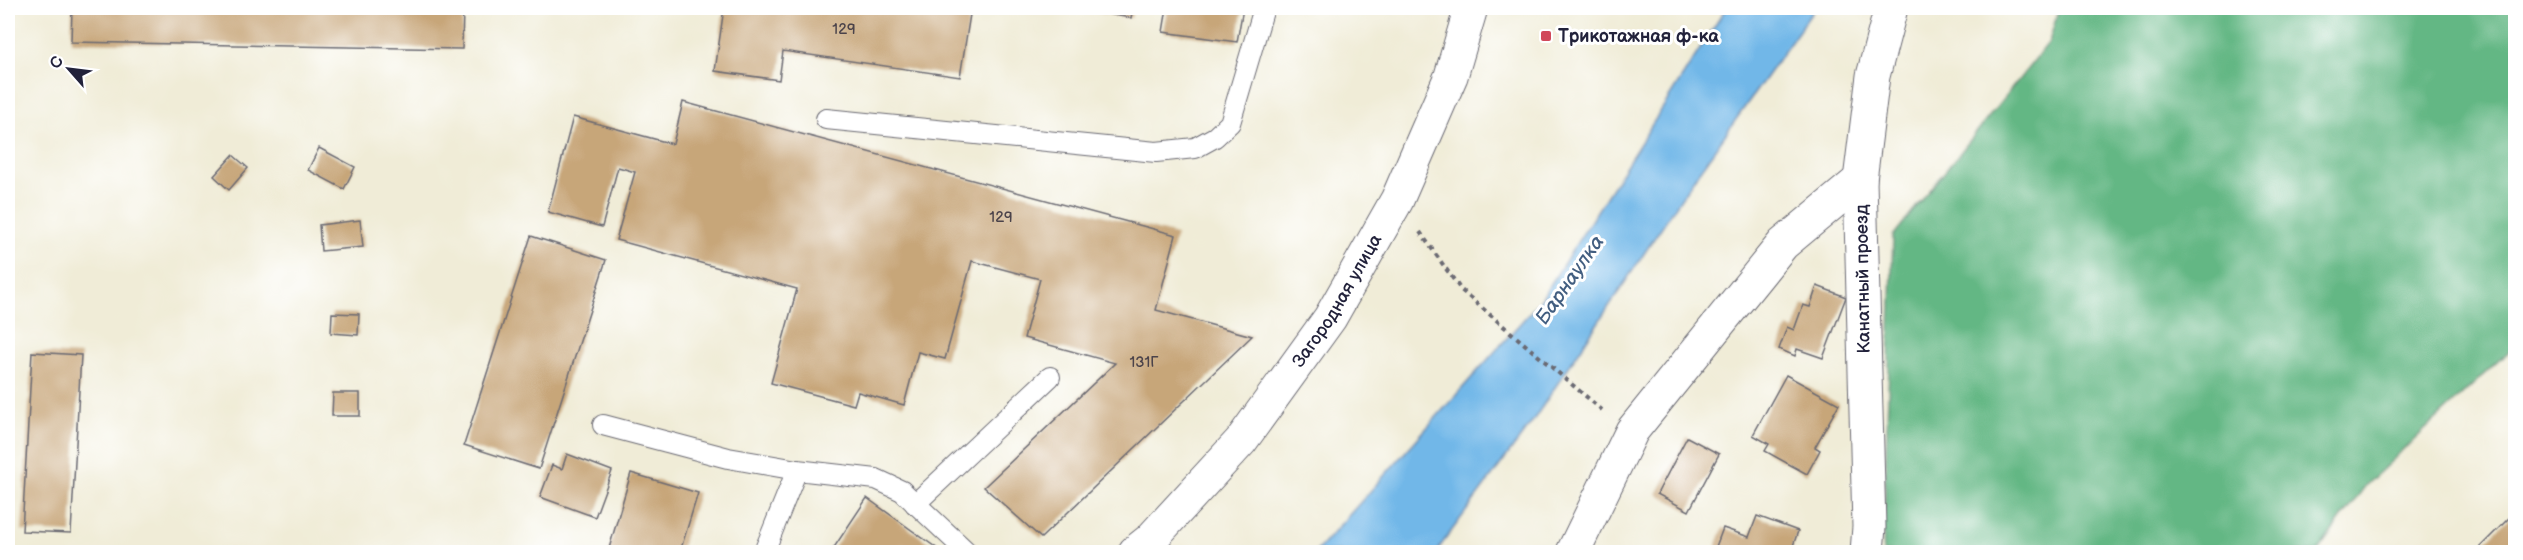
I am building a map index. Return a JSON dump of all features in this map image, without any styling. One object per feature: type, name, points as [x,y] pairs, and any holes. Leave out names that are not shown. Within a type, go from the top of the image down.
[{"type":"street","name":"Загородная улица","points":[[1135,552],[1150,540],[1242,441],[1330,318],[1397,200],[1451,76],[1471,8]]},
{"type":"street","name":"Канатный проезд","points":[[1867,552],[1869,527],[1860,180],[1873,76],[1891,8]]},
{"type":"street","points":[[1573,552],[1632,431],[1783,243],[1860,180]]},
{"type":"lane","points":[[826,119],[1156,152],[1195,148],[1215,137],[1230,123],[1264,8]]},
{"type":"lane","points":[[915,504],[1050,377]]},
{"type":"lane","points":[[603,425],[728,458],[797,470],[876,479],[902,491],[967,552]]},
{"type":"lane","points":[[764,552],[797,470]]},
{"type":"path","points":[[1397,200],[1461,290],[1588,400]]},
{"type":"green space","points":[[2059,8],[2515,8],[2515,340],[2511,349],[2366,485],[2317,552],[1883,552],[1893,236],[2049,42]]},
{"type":"water","name":"Барнаулка","points":[[1726,8],[1815,8],[1693,180],[1532,422],[1436,552],[1316,552],[1540,301]]},
{"type":"building","points":[[72,8],[463,8],[462,49],[71,42]]},
{"type":"building","points":[[724,8],[971,8],[960,77],[783,51],[779,80],[715,71]]},
{"type":"building","points":[[1070,8],[1133,8],[1131,18]]},
{"type":"building","points":[[1167,8],[1243,8],[1237,42],[1163,32]]},
{"type":"building","points":[[683,102],[1176,235],[1156,310],[1252,336],[1041,538],[984,487],[1115,363],[1024,338],[1040,279],[972,261],[945,359],[918,352],[904,405],[858,392],[854,405],[771,383],[797,289],[616,240],[635,172],[618,167],[602,227],[548,212],[573,117],[673,144]]},
{"type":"building","points":[[319,148],[355,167],[344,189],[308,170]]},
{"type":"building","points":[[233,155],[248,168],[229,190],[214,176]]},
{"type":"building","points":[[360,220],[363,247],[321,251],[319,225]]},
{"type":"building","points":[[531,236],[606,260],[539,469],[464,445]]},
{"type":"building","points":[[1817,286],[1846,297],[1823,358],[1797,349],[1795,356],[1779,349],[1787,327],[1794,330],[1803,305],[1810,307]]},
{"type":"building","points":[[332,313],[359,314],[358,335],[331,333]]},
{"type":"building","points":[[32,352],[81,355],[71,533],[22,531]]},
{"type":"building","points":[[1786,375],[1839,404],[1815,447],[1820,450],[1807,474],[1765,451],[1769,444],[1753,435]]},
{"type":"building","points":[[333,393],[360,393],[360,416],[332,416]]},
{"type":"building","points":[[1687,437],[1719,454],[1689,511],[1657,494]]},
{"type":"building","points":[[567,454],[612,471],[595,517],[540,497],[552,465],[562,469]]},
{"type":"building","points":[[631,473],[698,493],[680,552],[608,552]]},
{"type":"building","points":[[867,498],[942,552],[831,552]]},
{"type":"building","points":[[1757,516],[1798,531],[1791,552],[1714,552],[1723,528],[1749,537]]},
{"type":"building","points":[[2510,517],[2516,522],[2516,552],[2475,552]]},
{"type":"place","name":"Трикотажная ф-ка","points":[[1546,36]]}]
